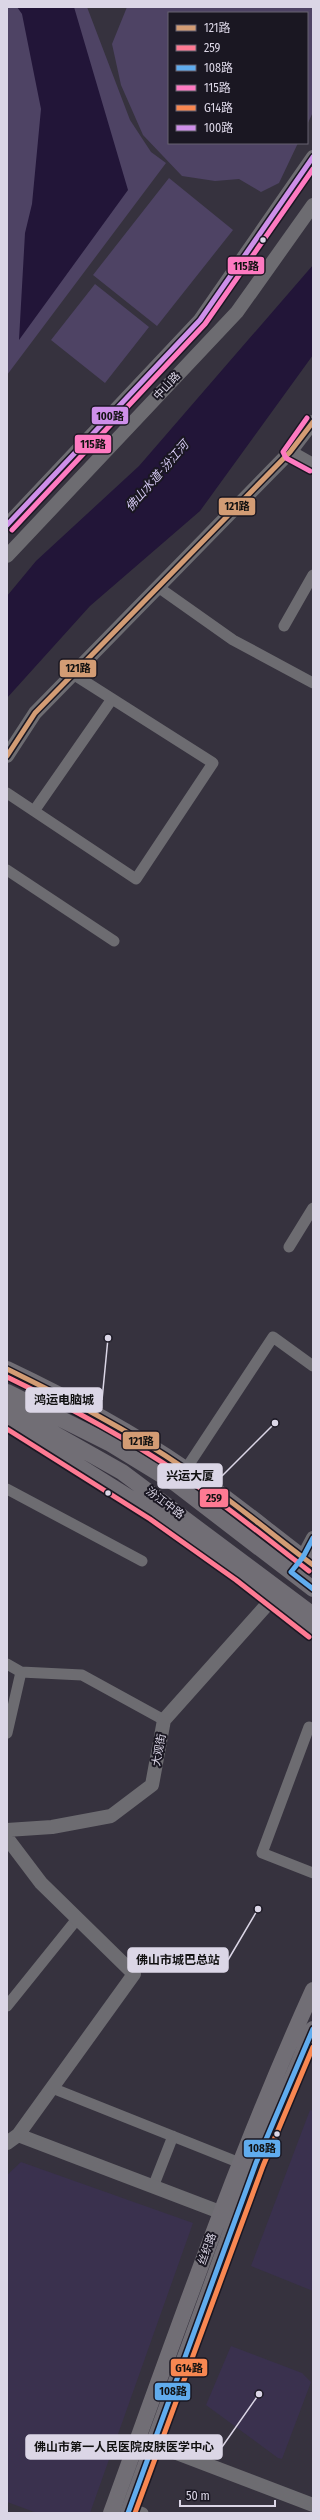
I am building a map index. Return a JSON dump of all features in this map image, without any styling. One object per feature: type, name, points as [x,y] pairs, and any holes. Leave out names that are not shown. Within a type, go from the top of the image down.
[{"type":"main road","points":[[7,1369],[60,1394],[186,1469],[308,1561]]},
{"type":"main road","name":"汾江中路","points":[[7,1392],[109,1443],[176,1484],[313,1589]]},
{"type":"main road","name":"汾江中路","points":[[7,1407],[122,1472],[313,1615]]},
{"type":"main road","points":[[7,1422],[154,1513],[272,1599],[313,1632]]},
{"type":"main road","name":"丝织路","points":[[111,2513],[220,2212],[281,2061],[313,1990]]},
{"type":"main road","name":"丝织路","points":[[134,2511],[153,2444],[256,2163],[313,2029]]},
{"type":"street","name":"中山路","points":[[7,524],[200,320],[313,157]]},
{"type":"street","name":"中山路","points":[[7,556],[237,312],[313,205]]},
{"type":"street","points":[[7,756],[35,713],[290,452],[313,422]]},
{"type":"street","points":[[290,452],[313,465]]},
{"type":"street","points":[[284,626],[313,575]]},
{"type":"street","points":[[158,587],[233,640],[313,683]]},
{"type":"street","points":[[7,792],[136,879],[213,763],[73,674]]},
{"type":"street","points":[[34,811],[112,699]]},
{"type":"street","points":[[7,870],[114,941]]},
{"type":"street","points":[[289,1247],[313,1208]]},
{"type":"street","points":[[176,1484],[273,1337],[313,1366]]},
{"type":"street","points":[[7,1489],[142,1561]]},
{"type":"street","points":[[291,1572],[308,1561],[313,1538]]},
{"type":"street","name":"大观街","points":[[7,1830],[52,1827],[111,1816],[152,1784],[164,1720],[272,1599]]},
{"type":"street","points":[[7,1664],[21,1672],[82,1675],[164,1720]]},
{"type":"street","points":[[7,1733],[21,1672]]},
{"type":"street","points":[[309,1727],[262,1853],[313,1873]]},
{"type":"street","points":[[7,1838],[41,1883],[134,1974],[52,2088],[13,2139],[153,2187],[220,2212]]},
{"type":"street","points":[[7,2006],[77,1919]]},
{"type":"street","points":[[52,2088],[240,2163]]},
{"type":"street","points":[[153,2187],[173,2136]]},
{"type":"street","points":[[153,2444],[313,2505]]},
{"type":"shaded area","points":[[7,7],[87,7],[130,120],[151,152],[166,163],[7,375]]},
{"type":"shaded area","points":[[127,7],[313,7],[313,112],[308,123],[308,12],[168,12],[168,144],[298,144],[279,183],[261,192],[239,179],[215,181],[182,176],[143,135],[121,85],[112,44]]},
{"type":"shaded area","points":[[169,178],[233,230],[157,326],[93,275]]},
{"type":"shaded area","points":[[95,284],[149,327],[105,383],[51,340]]},
{"type":"shaded area","points":[[310,2110],[313,2111],[313,2291],[251,2266]]},
{"type":"shaded area","points":[[21,2162],[193,2223],[90,2513],[37,2513],[7,2502],[7,2175]]},
{"type":"shaded area","points":[[231,2346],[302,2373],[311,2382],[282,2459],[278,2458],[206,2405]]},
{"type":"water","points":[[17,7],[74,7],[128,190],[19,340],[25,233],[32,204],[41,109],[22,14]]},
{"type":"water","name":"佛山水道-汾江河","points":[[313,265],[313,355],[200,511],[90,606],[7,698],[7,596],[36,561],[139,466]]},
{"type":"transit line","name":"100路","points":[[7,525],[200,320],[313,157]]},
{"type":"transit line","name":"115路","points":[[12,530],[205,324],[313,169]]},
{"type":"transit line","name":"115路","points":[[307,418],[283,452],[286,458],[310,471]]},
{"type":"transit line","name":"121路","points":[[7,756],[35,713],[290,452],[313,422]]},
{"type":"transit line","name":"121路","points":[[7,1369],[53,1392],[163,1454],[217,1491],[313,1565]]},
{"type":"transit line","name":"259","points":[[7,1377],[95,1422],[159,1460],[213,1497],[309,1571]]},
{"type":"transit line","name":"259","points":[[7,1429],[150,1519],[236,1580],[309,1637]]},
{"type":"transit line","name":"108路","points":[[313,1538],[303,1557],[291,1572],[313,1589]]},
{"type":"transit line","name":"108路","points":[[128,2513],[256,2163],[313,2029]]},
{"type":"transit line","name":"G14路","points":[[135,2513],[263,2166],[313,2047]]},
{"type":"place","name":"鸿运电脑城","points":[[108,1338]]},
{"type":"place","name":"兴运大厦","points":[[275,1423]]},
{"type":"place","name":"佛山市城巴总站","points":[[258,1909]]},
{"type":"place","name":"佛山市第一人民医院皮肤医学中心","points":[[259,2394]]}]
